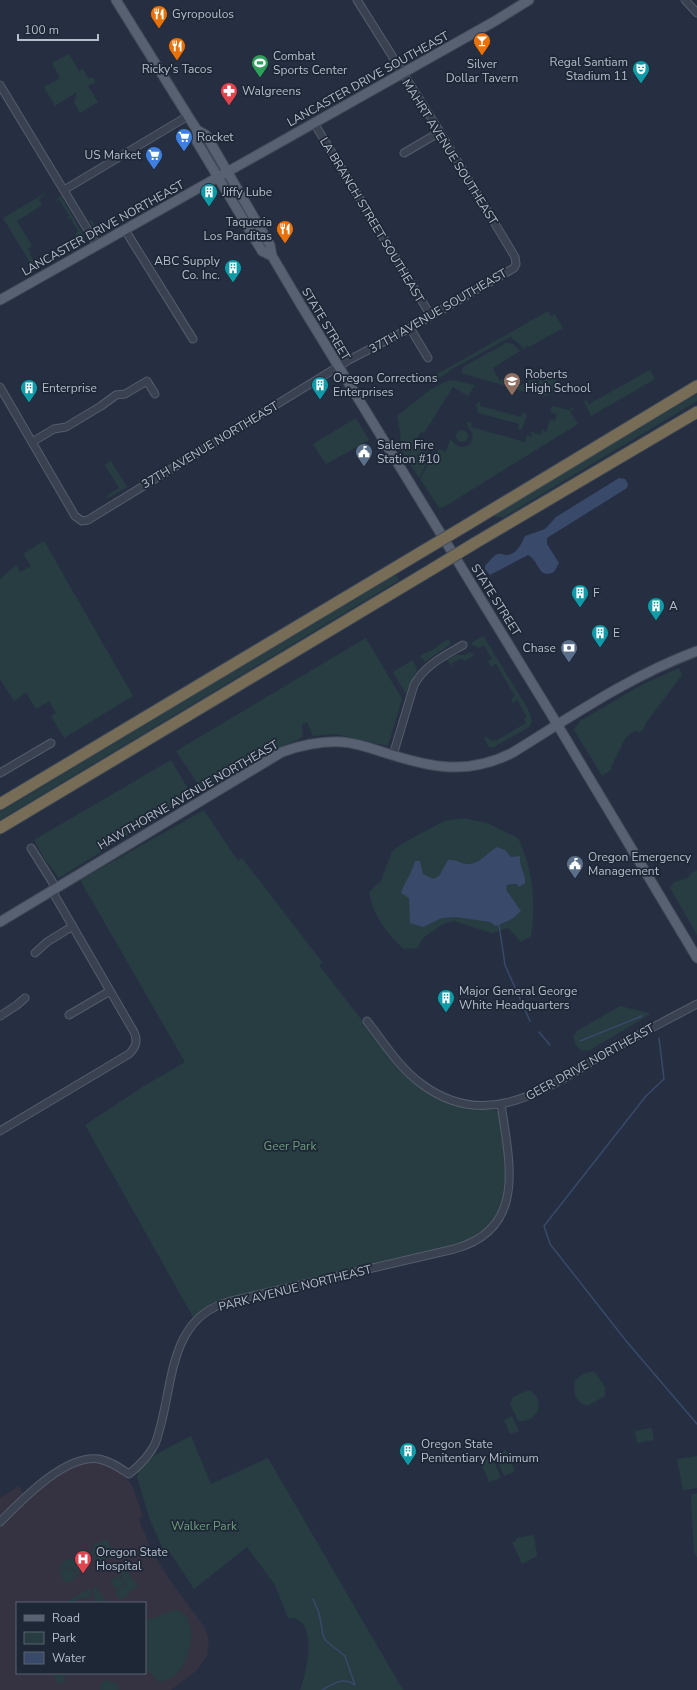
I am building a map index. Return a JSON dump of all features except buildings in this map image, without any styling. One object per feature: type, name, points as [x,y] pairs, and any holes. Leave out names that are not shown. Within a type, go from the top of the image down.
[{"type":"highway","points":[[0,804],[697,386]]},
{"type":"highway","points":[[0,828],[475,543],[697,412]]},
{"type":"main road","name":"LANCASTER DRIVE SOUTHEAST","points":[[218,177],[402,74],[529,0]]},
{"type":"main road","name":"STATE STREET","points":[[119,1],[197,130],[206,135],[270,245],[272,256],[338,367],[558,724],[697,958]]},
{"type":"main road","name":"STATE STREET","points":[[197,130],[197,142],[262,251],[272,256]]},
{"type":"main road","name":"LANCASTER DRIVE NORTHEAST","points":[[0,300],[218,177]]},
{"type":"main road","name":"HAWTHORNE AVENUE NORTHEAST","points":[[0,922],[282,752],[311,743],[342,742],[364,746],[440,767],[457,768],[476,766],[512,753],[628,682],[654,669],[697,651]]},
{"type":"street","name":"MAHRT AVENUE SOUTHEAST","points":[[357,0],[402,74],[440,132],[515,257],[516,264]]},
{"type":"street","points":[[685,0],[697,13]]},
{"type":"street","points":[[0,85],[97,245]]},
{"type":"street","points":[[64,190],[188,116]]},
{"type":"street","name":"LA BRANCH STREET SOUTHEAST","points":[[314,123],[431,316]]},
{"type":"street","points":[[404,153],[440,132]]},
{"type":"street","points":[[125,230],[193,339]]},
{"type":"street","name":"37TH AVENUE SOUTHEAST","points":[[338,367],[511,270],[516,264]]},
{"type":"street","points":[[410,328],[428,358]]},
{"type":"street","name":"37TH AVENUE NORTHEAST","points":[[32,442],[76,516],[82,521],[90,519],[338,367]]},
{"type":"street","points":[[0,387],[32,442],[54,430],[66,427],[116,395],[125,394],[147,381],[155,394]]},
{"type":"street","points":[[393,755],[414,685],[419,676],[434,662],[463,645]]},
{"type":"street","points":[[0,773],[51,743]]},
{"type":"street","points":[[0,1131],[129,1054],[135,1047],[137,1041],[134,1032],[55,896],[52,882],[31,848]]},
{"type":"street","points":[[35,953],[47,942],[73,926]]},
{"type":"street","points":[[69,1015],[110,991]]},
{"type":"street","points":[[0,1016],[25,998]]},
{"type":"street","name":"GEER DRIVE NORTHEAST","points":[[367,1021],[404,1067],[424,1086],[442,1095],[470,1105],[501,1104],[520,1100],[538,1093],[697,1004]]},
{"type":"street","name":"PARK AVENUE NORTHEAST","points":[[0,1522],[47,1480],[72,1463],[97,1459],[114,1464],[129,1474],[143,1461],[155,1443],[180,1344],[190,1327],[206,1312],[226,1302],[454,1249],[470,1244],[483,1235],[499,1218],[509,1191],[510,1171],[501,1104]]},
{"type":"shaded area","name":"Oregon State Hospital","points":[[94,1462],[117,1469],[132,1485],[143,1516],[139,1518],[141,1525],[153,1553],[169,1579],[205,1628],[209,1640],[207,1656],[196,1671],[171,1690],[0,1690],[0,1498],[19,1486],[28,1500],[64,1471],[84,1463]]},
{"type":"green space","points":[[69,54],[79,71],[83,69],[89,79],[93,77],[95,82],[88,86],[98,102],[80,113],[74,102],[77,92],[55,106],[44,87],[60,78],[52,63]]},
{"type":"green space","points":[[47,192],[39,199],[42,205],[17,221],[32,245],[28,249],[31,253],[30,255],[37,264],[53,255],[51,250],[57,257],[29,273],[31,264],[3,218]]},
{"type":"green space","points":[[61,196],[85,238],[82,243],[64,253],[60,245],[64,248],[77,240],[75,234],[78,231],[70,218],[66,219],[69,216],[60,200],[55,201]]},
{"type":"green space","points":[[91,219],[97,229],[109,222],[112,226],[98,233],[89,221]]},
{"type":"green space","points":[[548,311],[551,316],[555,314],[563,328],[529,347],[525,347],[525,350],[512,339],[512,336],[452,369],[437,380],[434,379],[434,376]]},
{"type":"green space","points":[[506,343],[513,344],[520,351],[493,368],[500,381],[504,378],[511,380],[509,387],[461,373],[463,367]]},
{"type":"green space","points":[[650,370],[655,379],[591,416],[584,401],[586,400],[589,404]]},
{"type":"green space","points":[[555,375],[556,387],[554,391],[547,395],[538,396],[538,377],[542,382]]},
{"type":"green space","points":[[532,379],[535,379],[535,385],[531,391],[525,392],[512,388],[514,381],[520,386]]},
{"type":"green space","points":[[453,380],[475,385],[468,396],[453,387],[424,433],[421,432],[414,443],[431,455],[419,478],[400,449],[401,446],[397,416],[431,389]]},
{"type":"green space","points":[[697,394],[697,401],[502,518],[500,516],[496,518],[494,515]]},
{"type":"green space","points":[[480,401],[480,406],[521,417],[523,413],[525,413],[527,415],[522,429],[518,429],[519,424],[478,413],[475,405]]},
{"type":"green space","points":[[552,406],[569,410],[573,408],[574,409],[570,411],[578,424],[444,507],[439,508],[420,479],[432,456],[434,457],[439,449],[445,452],[451,439],[460,447],[471,443],[473,434],[467,425],[467,422],[472,423],[471,427],[525,442],[527,435],[531,437],[532,434],[528,431],[541,435],[542,429],[546,432],[550,419],[555,421],[557,414],[550,412]]},
{"type":"green space","points":[[356,418],[369,440],[326,464],[313,444]]},
{"type":"green space","points":[[462,430],[466,432],[468,436],[466,440],[462,442],[458,440],[456,436],[458,432]]},
{"type":"green space","points":[[111,461],[127,487],[108,498],[107,496],[119,488],[105,465]]},
{"type":"green space","points":[[44,541],[133,696],[64,738],[51,716],[56,713],[49,701],[36,709],[26,693],[14,701],[0,679],[0,579],[16,565],[20,572],[31,566],[23,554]]},
{"type":"green space","points":[[396,575],[399,580],[0,820],[0,812]]},
{"type":"green space","points":[[484,637],[528,709],[532,721],[529,727],[494,747],[489,747],[484,738],[486,737],[493,741],[497,740],[526,723],[524,719],[527,717],[517,700],[513,703],[511,699],[515,696],[496,664],[491,667],[488,661],[492,659],[484,645],[479,648],[472,645],[472,642]]},
{"type":"green space","points":[[366,638],[402,699],[388,746],[335,734],[313,736],[307,722],[302,725],[303,737],[266,754],[201,789],[176,751]]},
{"type":"green space","points":[[448,640],[451,643],[448,646],[425,662],[420,656],[436,648],[444,641]]},
{"type":"green space","points":[[470,652],[474,655],[464,661],[462,658],[452,663],[453,668],[447,660],[456,655],[465,655]]},
{"type":"green space","points":[[413,660],[417,670],[406,694],[393,672]]},
{"type":"green space","points":[[679,668],[682,675],[646,723],[643,730],[638,733],[636,730],[626,737],[611,767],[612,769],[602,776],[574,730],[580,721],[643,684]]},
{"type":"green space","points":[[171,760],[192,795],[59,878],[45,860],[34,840]]},
{"type":"green space","name":"Geer Park","points":[[204,810],[238,861],[242,858],[322,962],[319,965],[395,1063],[415,1084],[431,1096],[446,1102],[472,1109],[495,1110],[498,1112],[505,1162],[505,1176],[502,1202],[497,1214],[489,1224],[463,1242],[230,1297],[212,1303],[193,1317],[85,1125],[144,1086],[185,1062],[80,880]]},
{"type":"green space","points":[[463,818],[487,823],[518,838],[527,862],[532,886],[533,911],[531,936],[521,942],[508,928],[492,933],[454,921],[443,924],[423,938],[417,948],[404,949],[381,924],[371,901],[369,892],[381,881],[392,851],[403,843],[444,821]]},
{"type":"green space","points":[[697,870],[697,935],[670,888],[674,882],[688,878],[691,873]]},
{"type":"green space","points":[[620,1006],[649,1013],[649,1015],[590,1050],[578,1048],[573,1037],[577,1031]]},
{"type":"green space","points":[[594,1371],[605,1387],[605,1396],[587,1406],[577,1399],[574,1389],[575,1380],[583,1374]]},
{"type":"green space","points":[[529,1390],[535,1394],[538,1399],[538,1410],[531,1419],[518,1421],[510,1404],[513,1397]]},
{"type":"green space","points":[[512,1416],[519,1431],[510,1434],[504,1420]]},
{"type":"green space","points":[[652,1428],[654,1440],[637,1443],[635,1431]]},
{"type":"green space","name":"Walker Park","points":[[191,1436],[211,1484],[268,1458],[403,1690],[300,1690],[308,1659],[308,1636],[304,1626],[298,1620],[288,1618],[275,1585],[247,1547],[194,1589],[169,1551],[165,1553],[150,1520],[137,1477],[139,1470],[151,1458]]},
{"type":"green space","points":[[506,1450],[515,1471],[504,1476],[495,1455]]},
{"type":"green space","points":[[492,1456],[501,1478],[489,1482],[480,1461]]},
{"type":"green space","points":[[697,1456],[697,1488],[683,1490],[677,1459]]},
{"type":"green space","points":[[697,1493],[697,1558],[694,1552],[691,1501],[692,1494]]},
{"type":"green space","points":[[534,1535],[537,1556],[522,1564],[512,1542],[516,1541],[516,1538]]},
{"type":"green space","points":[[102,1540],[106,1540],[110,1546],[106,1552],[102,1552],[98,1548],[98,1544]]},
{"type":"green space","points":[[97,1542],[97,1548],[102,1553],[107,1553],[111,1546],[113,1548],[110,1558],[103,1562],[96,1560],[92,1553],[93,1546]]},
{"type":"green space","points":[[73,1559],[79,1568],[79,1574],[76,1579],[76,1571],[71,1567],[63,1568],[59,1575],[62,1563]]},
{"type":"green space","points":[[65,1568],[71,1568],[75,1572],[75,1578],[71,1582],[65,1582],[61,1578],[61,1572]]},
{"type":"green space","points":[[126,1570],[138,1587],[124,1594],[130,1594],[120,1600],[115,1592],[126,1585],[120,1573]]},
{"type":"green space","points":[[119,1575],[125,1584],[116,1590],[110,1581]]},
{"type":"green space","points":[[95,1585],[105,1602],[95,1601],[93,1594]]},
{"type":"green space","points":[[90,1588],[91,1594],[88,1598],[78,1599],[75,1602],[68,1601]]},
{"type":"green space","points":[[178,1610],[186,1616],[190,1626],[191,1639],[189,1652],[184,1664],[177,1674],[168,1680],[158,1681],[146,1669],[146,1621],[171,1611]]},
{"type":"green space","points":[[53,1674],[69,1674],[63,1677],[66,1681],[59,1685]]},
{"type":"green space","points":[[108,1679],[110,1682],[116,1682],[119,1690],[100,1690],[101,1683]]},
{"type":"water","points":[[619,478],[625,479],[628,484],[627,488],[547,538],[547,544],[559,563],[554,572],[549,574],[545,573],[539,568],[532,557],[528,555],[490,575],[485,569],[485,566],[495,555],[510,555],[516,551],[525,536],[545,529],[556,517]]},
{"type":"water","points":[[497,847],[505,850],[511,857],[520,856],[520,864],[525,883],[519,887],[517,884],[510,884],[506,886],[507,891],[521,911],[512,919],[496,926],[490,922],[456,917],[442,918],[423,927],[410,923],[409,898],[401,893],[415,861],[420,861],[423,874],[433,879],[439,876],[448,860],[472,864]]},
{"type":"waterway","points":[[499,925],[505,965],[530,1021]]},
{"type":"waterway","points":[[580,1041],[642,1016]]},
{"type":"waterway","points":[[539,1032],[550,1045]]},
{"type":"waterway","points":[[659,1038],[664,1079],[646,1096],[544,1226],[550,1244],[627,1342],[697,1424]]},
{"type":"waterway","points":[[313,1599],[319,1613],[323,1635],[326,1641],[345,1656],[355,1685]]},
{"type":"waterway","points":[[322,1690],[334,1683],[342,1681],[351,1682],[355,1685]]},
{"type":"place","name":"Gyropoulos","points":[[159,29]]},
{"type":"place","name":"Silver Dollar Tavern","points":[[482,56]]},
{"type":"place","name":"Ricky's Tacos","points":[[177,61]]},
{"type":"place","name":"Combat Sports Center","points":[[260,78]]},
{"type":"place","name":"Regal Santiam Stadium 11","points":[[641,84]]},
{"type":"place","name":"Walgreens","points":[[229,106]]},
{"type":"place","name":"Rocket","points":[[184,152]]},
{"type":"place","name":"US Market","points":[[154,170]]},
{"type":"place","name":"Jiffy Lube","points":[[209,207]]},
{"type":"place","name":"Taqueria Los Panditas","points":[[285,244]]},
{"type":"place","name":"ABC Supply Co. Inc.","points":[[233,283]]},
{"type":"place","name":"Roberts High School","points":[[512,396]]},
{"type":"place","name":"Oregon Corrections Enterprises","points":[[320,400]]},
{"type":"place","name":"Enterprise","points":[[29,403]]},
{"type":"place","name":"Salem Fire Station #10","points":[[364,467]]},
{"type":"place","name":"F","points":[[580,608]]},
{"type":"place","name":"A","points":[[656,621]]},
{"type":"place","name":"E","points":[[600,648]]},
{"type":"place","name":"Chase","points":[[569,663]]},
{"type":"place","name":"Oregon Emergency Management","points":[[575,879]]},
{"type":"place","name":"Major General George White Headquarters","points":[[446,1013]]},
{"type":"place","name":"Oregon State Penitentiary Minimum","points":[[408,1466]]},
{"type":"place","name":"Oregon State Hospital","points":[[83,1574]]}]
